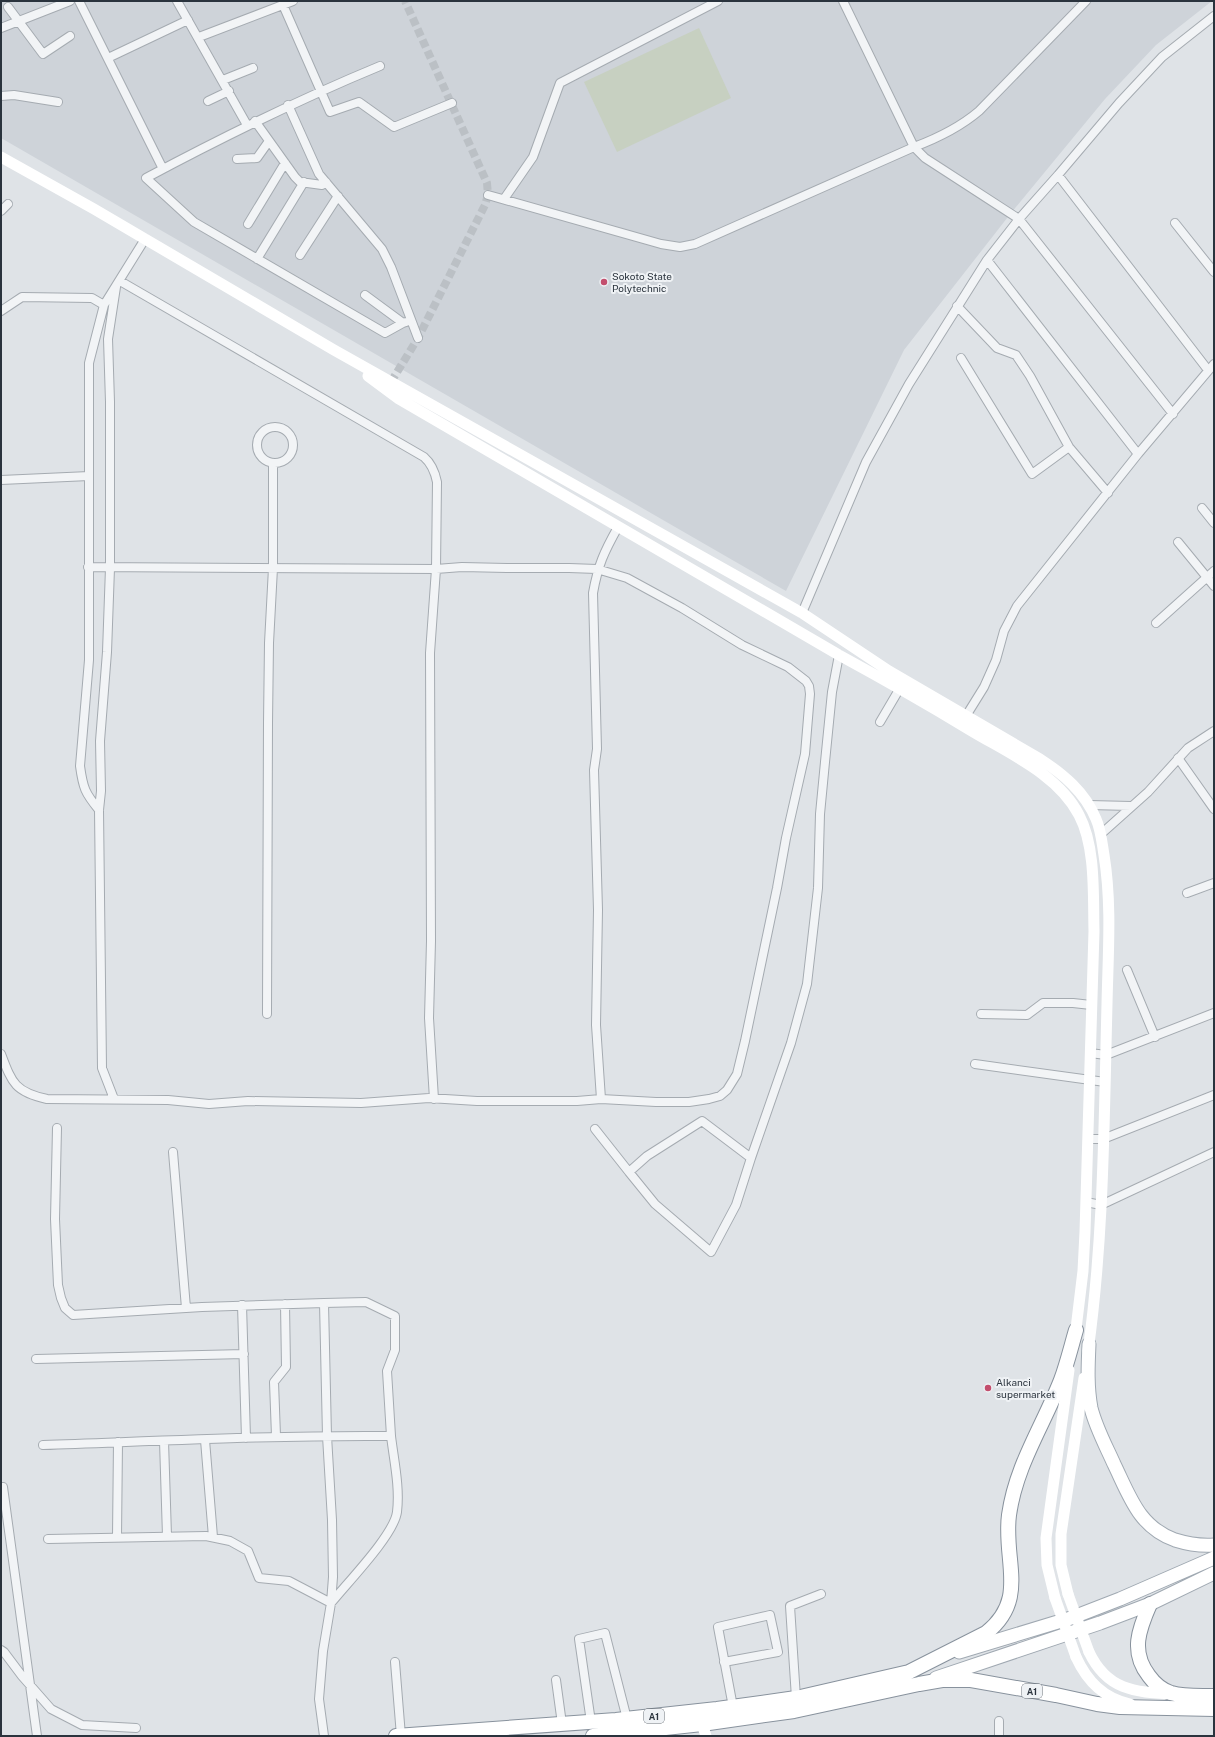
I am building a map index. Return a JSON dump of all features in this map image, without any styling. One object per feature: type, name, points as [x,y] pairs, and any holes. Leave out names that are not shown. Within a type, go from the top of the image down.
[{"type":"highway","points":[[909,1672],[986,1633],[997,1624],[1005,1613],[1010,1602],[1012,1589],[1008,1545],[1008,1517],[1012,1494],[1020,1469],[1062,1379],[1076,1330]]},
{"type":"highway","points":[[1150,1604],[1139,1632],[1137,1644],[1142,1667],[1154,1683],[1170,1692],[1180,1695],[1214,1696]]},
{"type":"highway","name":"A1","points":[[396,1736],[627,1719],[733,1707],[796,1698],[909,1672]]},
{"type":"highway","name":"A1","points":[[593,1736],[704,1730],[942,1680],[971,1680],[1097,1704],[1144,1708],[1214,1709]]},
{"type":"main road","points":[[1089,1344],[1089,1397],[1094,1419],[1133,1504],[1144,1521],[1158,1533],[1181,1542],[1201,1546],[1214,1545]]},
{"type":"main road","points":[[909,1672],[969,1648],[1072,1618],[1214,1558]]},
{"type":"main road","points":[[919,1684],[1093,1626],[1150,1604],[1214,1573]]},
{"type":"street","points":[[1,28],[70,1]]},
{"type":"street","points":[[79,1],[163,169]]},
{"type":"street","points":[[177,1],[229,91],[251,123],[269,141],[294,177],[300,182],[322,185],[326,182]]},
{"type":"street","points":[[199,37],[293,1]]},
{"type":"street","points":[[504,199],[533,157],[560,83],[718,1]]},
{"type":"street","points":[[843,1],[914,147],[925,158],[1019,219],[1173,414]]},
{"type":"street","points":[[488,195],[661,244],[680,247],[695,244],[914,147],[936,139],[968,119],[1086,1]]},
{"type":"street","points":[[283,5],[330,112],[359,102],[394,127],[452,103]]},
{"type":"street","points":[[8,7],[43,54],[70,36]]},
{"type":"street","points":[[802,613],[866,462],[909,384],[987,260],[1019,219],[1114,109],[1162,58],[1214,16]]},
{"type":"street","points":[[108,58],[188,20]]},
{"type":"street","points":[[380,66],[321,90],[251,123],[146,178],[194,222],[386,333],[411,320]]},
{"type":"street","points":[[223,80],[253,68]]},
{"type":"street","points":[[208,101],[229,91]]},
{"type":"street","points":[[1,96],[14,95],[58,102]]},
{"type":"street","points":[[288,106],[319,174],[382,249],[391,267],[418,338]]},
{"type":"street","points":[[237,159],[257,158],[269,141]]},
{"type":"street","points":[[1,157],[145,239],[334,350],[802,613],[888,671],[1056,769],[1079,790],[1089,805],[1101,834],[1107,871],[1106,1056],[1100,1242],[1089,1344],[1061,1534],[1061,1565],[1068,1594],[1089,1652],[1104,1676],[1123,1688],[1146,1693],[1180,1695]]},
{"type":"street","points":[[248,224],[285,163]]},
{"type":"street","points":[[1058,175],[1208,370]]},
{"type":"street","points":[[257,259],[304,182]]},
{"type":"street","points":[[300,255],[338,196]]},
{"type":"street","points":[[1,211],[8,204]]},
{"type":"street","points":[[1175,223],[1214,272]]},
{"type":"street","points":[[99,810],[86,794],[80,766],[89,660],[89,363],[104,305],[145,239]]},
{"type":"street","points":[[987,260],[1138,454]]},
{"type":"street","points":[[114,1099],[102,1068],[99,810],[101,791],[100,741],[107,652],[110,568],[110,402],[108,339],[118,284]]},
{"type":"street","points":[[118,284],[429,461],[434,470],[437,482],[436,569],[430,653],[431,941],[429,1018],[434,1099]]},
{"type":"street","points":[[364,296],[403,323]]},
{"type":"street","points":[[1,311],[22,297],[92,298],[104,305]]},
{"type":"street","points":[[957,306],[997,348],[1016,355],[1030,376],[1069,447],[1108,493]]},
{"type":"street","points":[[334,350],[399,399],[839,655],[900,688],[1030,766],[1058,787],[1073,804],[1080,816],[1085,830],[1091,866],[1094,931],[1086,1202],[1082,1271],[1076,1330],[1046,1538],[1047,1565],[1055,1598],[1082,1671],[1090,1682],[1100,1691],[1124,1703],[1144,1708]]},
{"type":"street","points":[[960,358],[1032,474],[1069,447]]},
{"type":"street","points":[[966,716],[984,687],[996,660],[1004,631],[1017,606],[1138,454],[1214,364]]},
{"type":"street","points":[[272,426],[286,430],[293,442],[290,456],[284,460],[273,463],[264,460],[259,454],[257,447],[257,440],[260,434],[265,429],[272,426]]},
{"type":"street","points":[[267,1014],[268,723],[269,643],[273,568],[273,463]]},
{"type":"street","points":[[1,480],[88,476]]},
{"type":"street","points":[[1202,508],[1214,523]]},
{"type":"street","points":[[601,1099],[596,1025],[598,910],[594,770],[598,749],[593,593],[597,569],[606,548],[618,527]]},
{"type":"street","points":[[1178,542],[1214,586]]},
{"type":"street","points":[[1,1054],[12,1081],[18,1088],[47,1100],[168,1100],[209,1104],[248,1101],[361,1103],[434,1099],[477,1101],[577,1101],[601,1099],[689,1102],[720,1096],[727,1090],[737,1074],[757,987],[786,838],[805,754],[810,694],[809,686],[806,681],[788,667],[742,645],[682,608],[627,578],[597,569],[462,567],[436,569],[88,567]]},
{"type":"street","points":[[1156,623],[1214,571]]},
{"type":"street","points":[[595,1129],[655,1204],[711,1252],[736,1206],[791,1043],[807,984],[818,888],[820,814],[825,762],[832,692],[839,655]]},
{"type":"street","points":[[880,722],[900,688]]},
{"type":"street","points":[[1101,834],[1148,792],[1188,748],[1214,731]]},
{"type":"street","points":[[1178,758],[1214,809]]},
{"type":"street","points":[[1089,805],[1131,806]]},
{"type":"street","points":[[1187,893],[1214,884]]},
{"type":"street","points":[[1127,970],[1155,1037]]},
{"type":"street","points":[[981,1014],[1027,1015],[1043,1003],[1066,1002],[1091,1005]]},
{"type":"street","points":[[1090,1053],[1106,1056],[1214,1013]]},
{"type":"street","points":[[975,1064],[1105,1082]]},
{"type":"street","points":[[1088,1139],[1103,1139],[1214,1095]]},
{"type":"street","points":[[629,1172],[647,1156],[702,1122],[751,1158]]},
{"type":"street","points":[[57,1128],[55,1219],[58,1285],[65,1308],[73,1315],[242,1305],[366,1302],[395,1316],[395,1350],[387,1371],[391,1436],[396,1475],[397,1514],[384,1540],[331,1603]]},
{"type":"street","points":[[172,1152],[186,1308]]},
{"type":"street","points":[[1086,1202],[1100,1205],[1214,1152]]},
{"type":"street","points":[[324,1303],[333,1577],[331,1603],[323,1651],[319,1699],[324,1736]]},
{"type":"street","points":[[276,1436],[274,1382],[286,1367],[285,1304]]},
{"type":"street","points":[[242,1305],[246,1438]]},
{"type":"street","points":[[36,1359],[244,1354]]},
{"type":"street","points":[[42,1445],[205,1440],[276,1436],[391,1436]]},
{"type":"street","points":[[205,1440],[213,1537]]},
{"type":"street","points":[[164,1441],[167,1536]]},
{"type":"street","points":[[116,1537],[118,1442]]},
{"type":"street","points":[[3,1487],[37,1736]]},
{"type":"street","points":[[48,1538],[167,1536],[213,1537],[230,1541],[248,1551],[260,1578],[289,1581],[331,1603]]},
{"type":"street","points":[[796,1698],[790,1606],[821,1594]]},
{"type":"street","points":[[724,1662],[778,1652],[770,1616],[718,1627],[724,1662],[733,1707]]},
{"type":"street","points":[[591,1722],[579,1639],[605,1633],[627,1719]]},
{"type":"street","points":[[1,1650],[51,1709],[82,1725],[136,1728]]},
{"type":"street","points":[[395,1662],[401,1736]]},
{"type":"street","points":[[556,1680],[562,1724]]},
{"type":"street","points":[[998,1736],[999,1721]]},
{"type":"shaded area","name":"Sokoto State Polytechnic","points":[[1,1],[1212,1],[1156,45],[1105,99],[1011,213],[904,350],[786,591],[1,138]]},
{"type":"green space","points":[[699,28],[731,98],[617,152],[584,82]]},
{"type":"tunnel","points":[[391,382],[418,338],[485,205],[488,195],[487,183],[405,1]]},
{"type":"place","name":"Sokoto State Polytechnic","points":[[604,282]]},
{"type":"place","name":"Alkanci supermarket","points":[[988,1388]]}]
